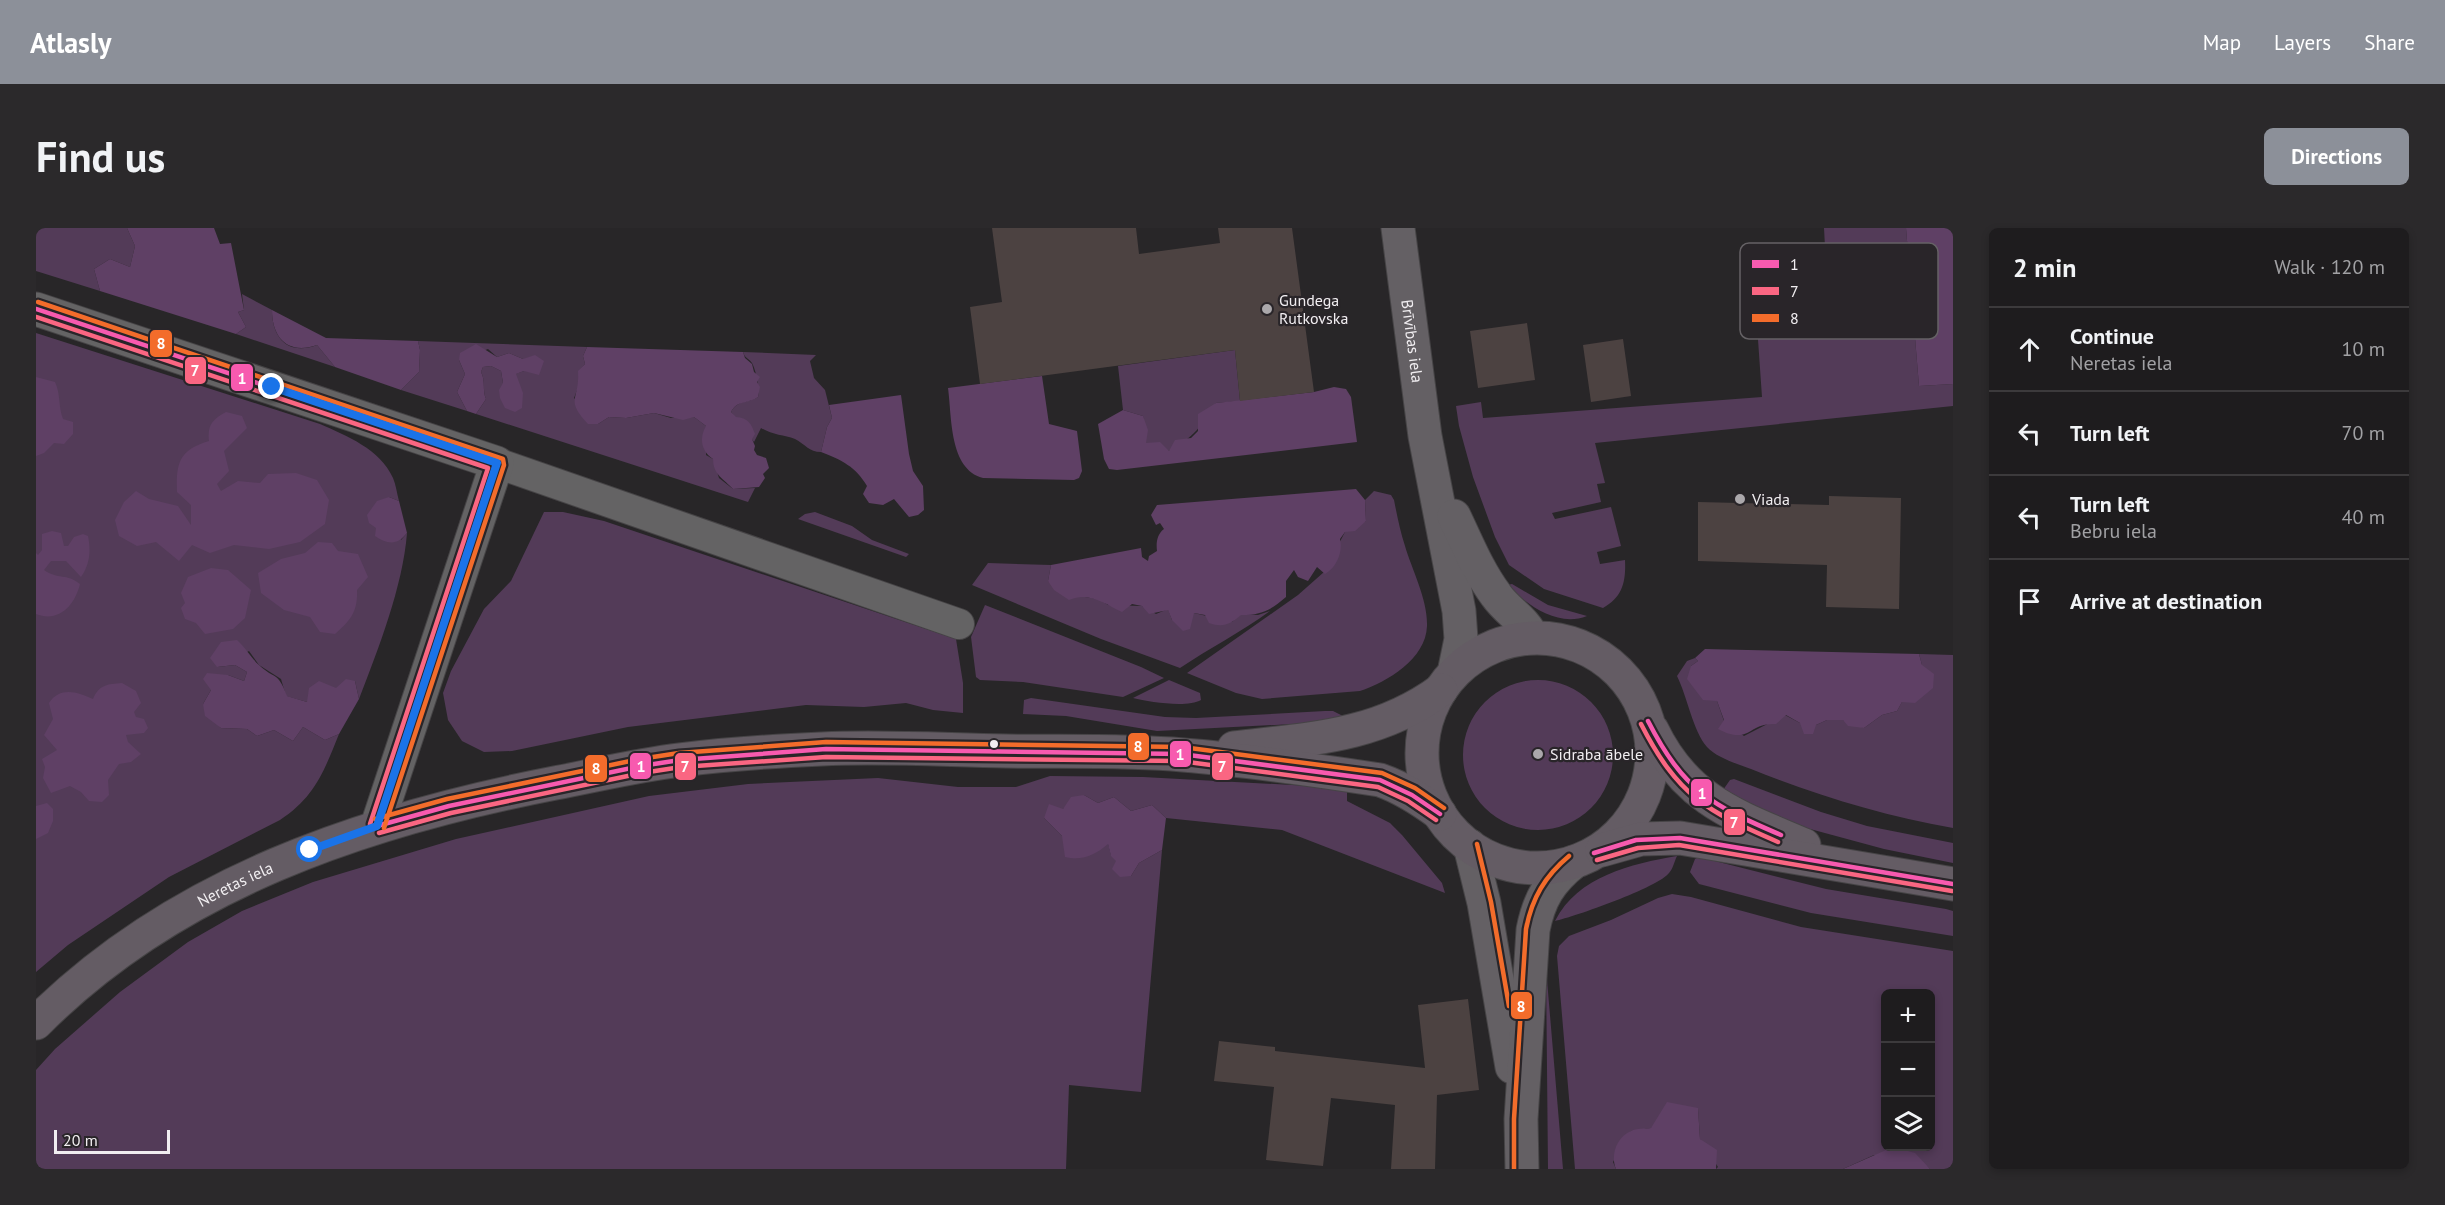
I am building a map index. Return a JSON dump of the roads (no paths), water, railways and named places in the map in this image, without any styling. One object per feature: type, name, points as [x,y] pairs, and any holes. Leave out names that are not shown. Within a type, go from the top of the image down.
[{"type":"main road","name":"Brīvības iela","points":[[1398,228],[1428,454]]},
{"type":"main road","points":[[1428,454],[1482,574],[1497,597],[1527,626],[1532,637]]},
{"type":"main road","points":[[1428,454],[1460,611],[1461,639],[1447,681],[1431,709],[1424,730],[1422,752],[1424,774],[1430,795],[1440,814]]},
{"type":"main road","points":[[1181,754],[1353,732],[1397,717],[1421,705],[1470,658],[1490,648],[1510,640],[1532,637],[1565,641],[1595,653],[1613,666],[1628,682],[1640,700],[1661,748],[1673,767],[1701,794],[1740,818],[1850,865]]},
{"type":"main road","points":[[1522,1169],[1521,1119],[1532,950],[1538,908],[1551,882],[1584,857],[1612,840],[1627,825],[1643,796],[1652,764],[1652,742],[1648,721]]},
{"type":"main road","name":"Neretas iela","points":[[36,1023],[108,960],[180,911],[246,877],[310,850],[377,826],[449,806],[641,766],[744,754],[849,749],[1181,754]]},
{"type":"main road","points":[[1181,754],[1380,780],[1417,797],[1440,814],[1470,846],[1509,865],[1531,868],[1553,867],[1618,844],[1665,837],[1850,865],[1953,884]]},
{"type":"main road","points":[[1470,846],[1484,903],[1521,1119]]},
{"type":"street","points":[[36,309],[497,463],[959,624]]},
{"type":"street","points":[[377,826],[497,463]]},
{"type":"place","name":"Gundega Rutkovska","points":[[1267,309]]},
{"type":"place","name":"Viada","points":[[1740,499]]},
{"type":"place","name":"Sidraba ābele","points":[[1538,754]]}]
